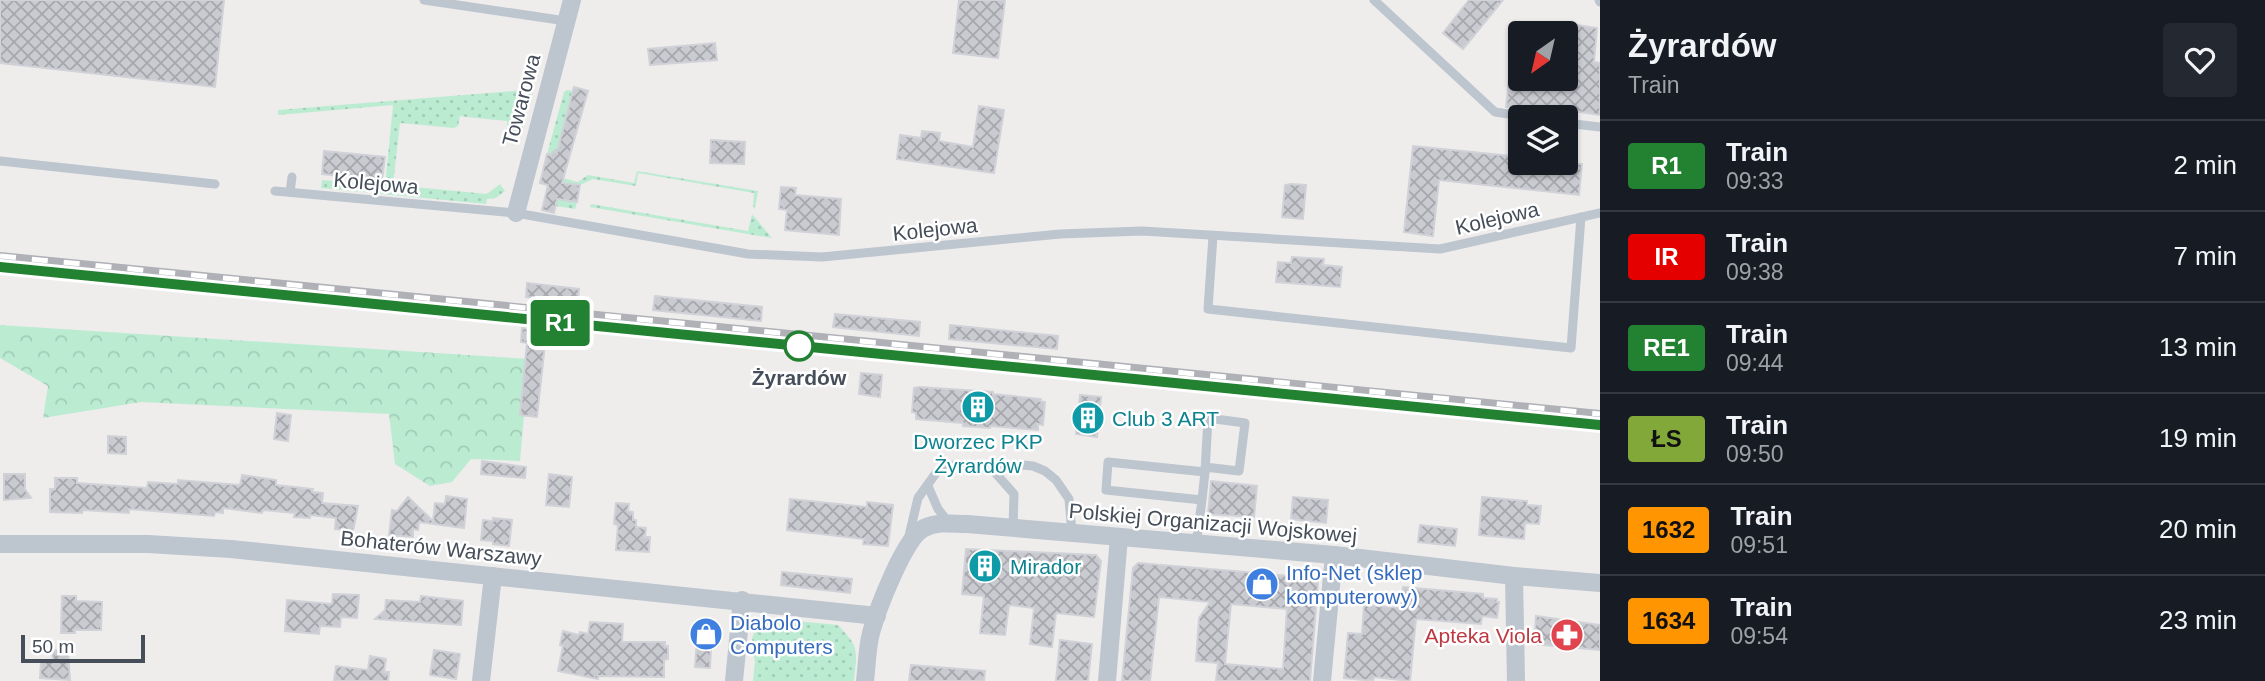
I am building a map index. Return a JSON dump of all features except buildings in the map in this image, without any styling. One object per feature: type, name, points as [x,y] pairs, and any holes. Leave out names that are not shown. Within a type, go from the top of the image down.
[{"type":"street","name":"Towarowa","points":[[516,213],[572,0]]},
{"type":"street","name":"Polskiej Organizacji Wojskowej","points":[[865,681],[868,649],[877,616],[907,546],[922,528],[935,524],[1334,555],[1600,583]]},
{"type":"street","points":[[1107,681],[1119,537]]},
{"type":"street","name":"Bohaterów Warszawy","points":[[0,544],[148,544],[232,549],[877,616]]},
{"type":"street","points":[[1322,681],[1334,555]]},
{"type":"street","points":[[481,681],[493,576]]},
{"type":"street","points":[[1514,576],[1516,681]]},
{"type":"street","points":[[734,681],[742,600]]},
{"type":"lane","points":[[424,0],[566,21]]},
{"type":"lane","points":[[1374,0],[1495,113],[1508,115]]},
{"type":"lane","points":[[1578,124],[1600,127]]},
{"type":"lane","points":[[0,162],[215,184]]},
{"type":"lane","points":[[290,192],[292,177]]},
{"type":"lane","name":"Kolejowa","points":[[275,191],[516,213],[736,252],[785,257],[859,254],[1060,234],[1142,231],[1440,249],[1600,213]]},
{"type":"lane","points":[[1213,236],[1208,309],[1571,348],[1581,217]]},
{"type":"lane","points":[[1196,544],[1202,500],[1205,470],[1208,418],[1245,423],[1239,471],[1205,470],[1108,462],[1107,490],[1202,500]]},
{"type":"lane","points":[[907,546],[915,505],[933,477],[945,467],[954,465],[991,468],[1033,466],[1050,475],[1069,499],[1072,534]]},
{"type":"lane","points":[[991,468],[1014,494],[1013,528]]},
{"type":"lane","points":[[928,486],[938,509],[949,523]]},
{"type":"green space","points":[[525,90],[532,92],[521,134],[508,132],[507,121],[460,116],[458,126],[454,128],[400,123],[393,185],[487,194],[500,184],[505,191],[496,198],[487,199],[486,204],[321,188],[322,180],[385,186],[393,105],[278,115],[278,110]]},
{"type":"green space","points":[[573,91],[557,152],[547,154],[564,92]]},
{"type":"green space","points":[[637,171],[758,191],[755,209],[754,193],[638,173],[636,186],[593,179],[580,185],[565,183],[562,199],[577,202],[575,209],[555,206],[563,178],[578,182],[588,175],[634,183]]},
{"type":"green space","points":[[591,204],[748,231],[752,214],[772,238],[590,207]]},
{"type":"green space","points":[[0,325],[529,359],[520,461],[471,459],[452,482],[430,486],[395,464],[389,414],[141,402],[43,418],[48,386],[0,358]]},
{"type":"green space","points":[[764,618],[838,625],[854,645],[854,681],[753,681],[755,661],[751,644],[756,623]]},
{"type":"railway","points":[[0,256],[1600,414]]},
{"type":"railway","points":[[0,267],[1600,425]]},
{"type":"train","name":"R1","points":[[0,267],[1600,425]]},
{"type":"place","name":"Żyrardów","points":[[799,346]]},
{"type":"place","name":"Dworzec PKP Żyrardów","points":[[978,407]]},
{"type":"place","name":"Club 3 ART","points":[[1088,418]]},
{"type":"place","name":"Mirador","points":[[985,566]]},
{"type":"place","name":"Info-Net (sklep komputerowy)","points":[[1262,584]]},
{"type":"place","name":"Diabolo Computers","points":[[706,634]]},
{"type":"place","name":"Apteka Viola","points":[[1567,635]]}]
